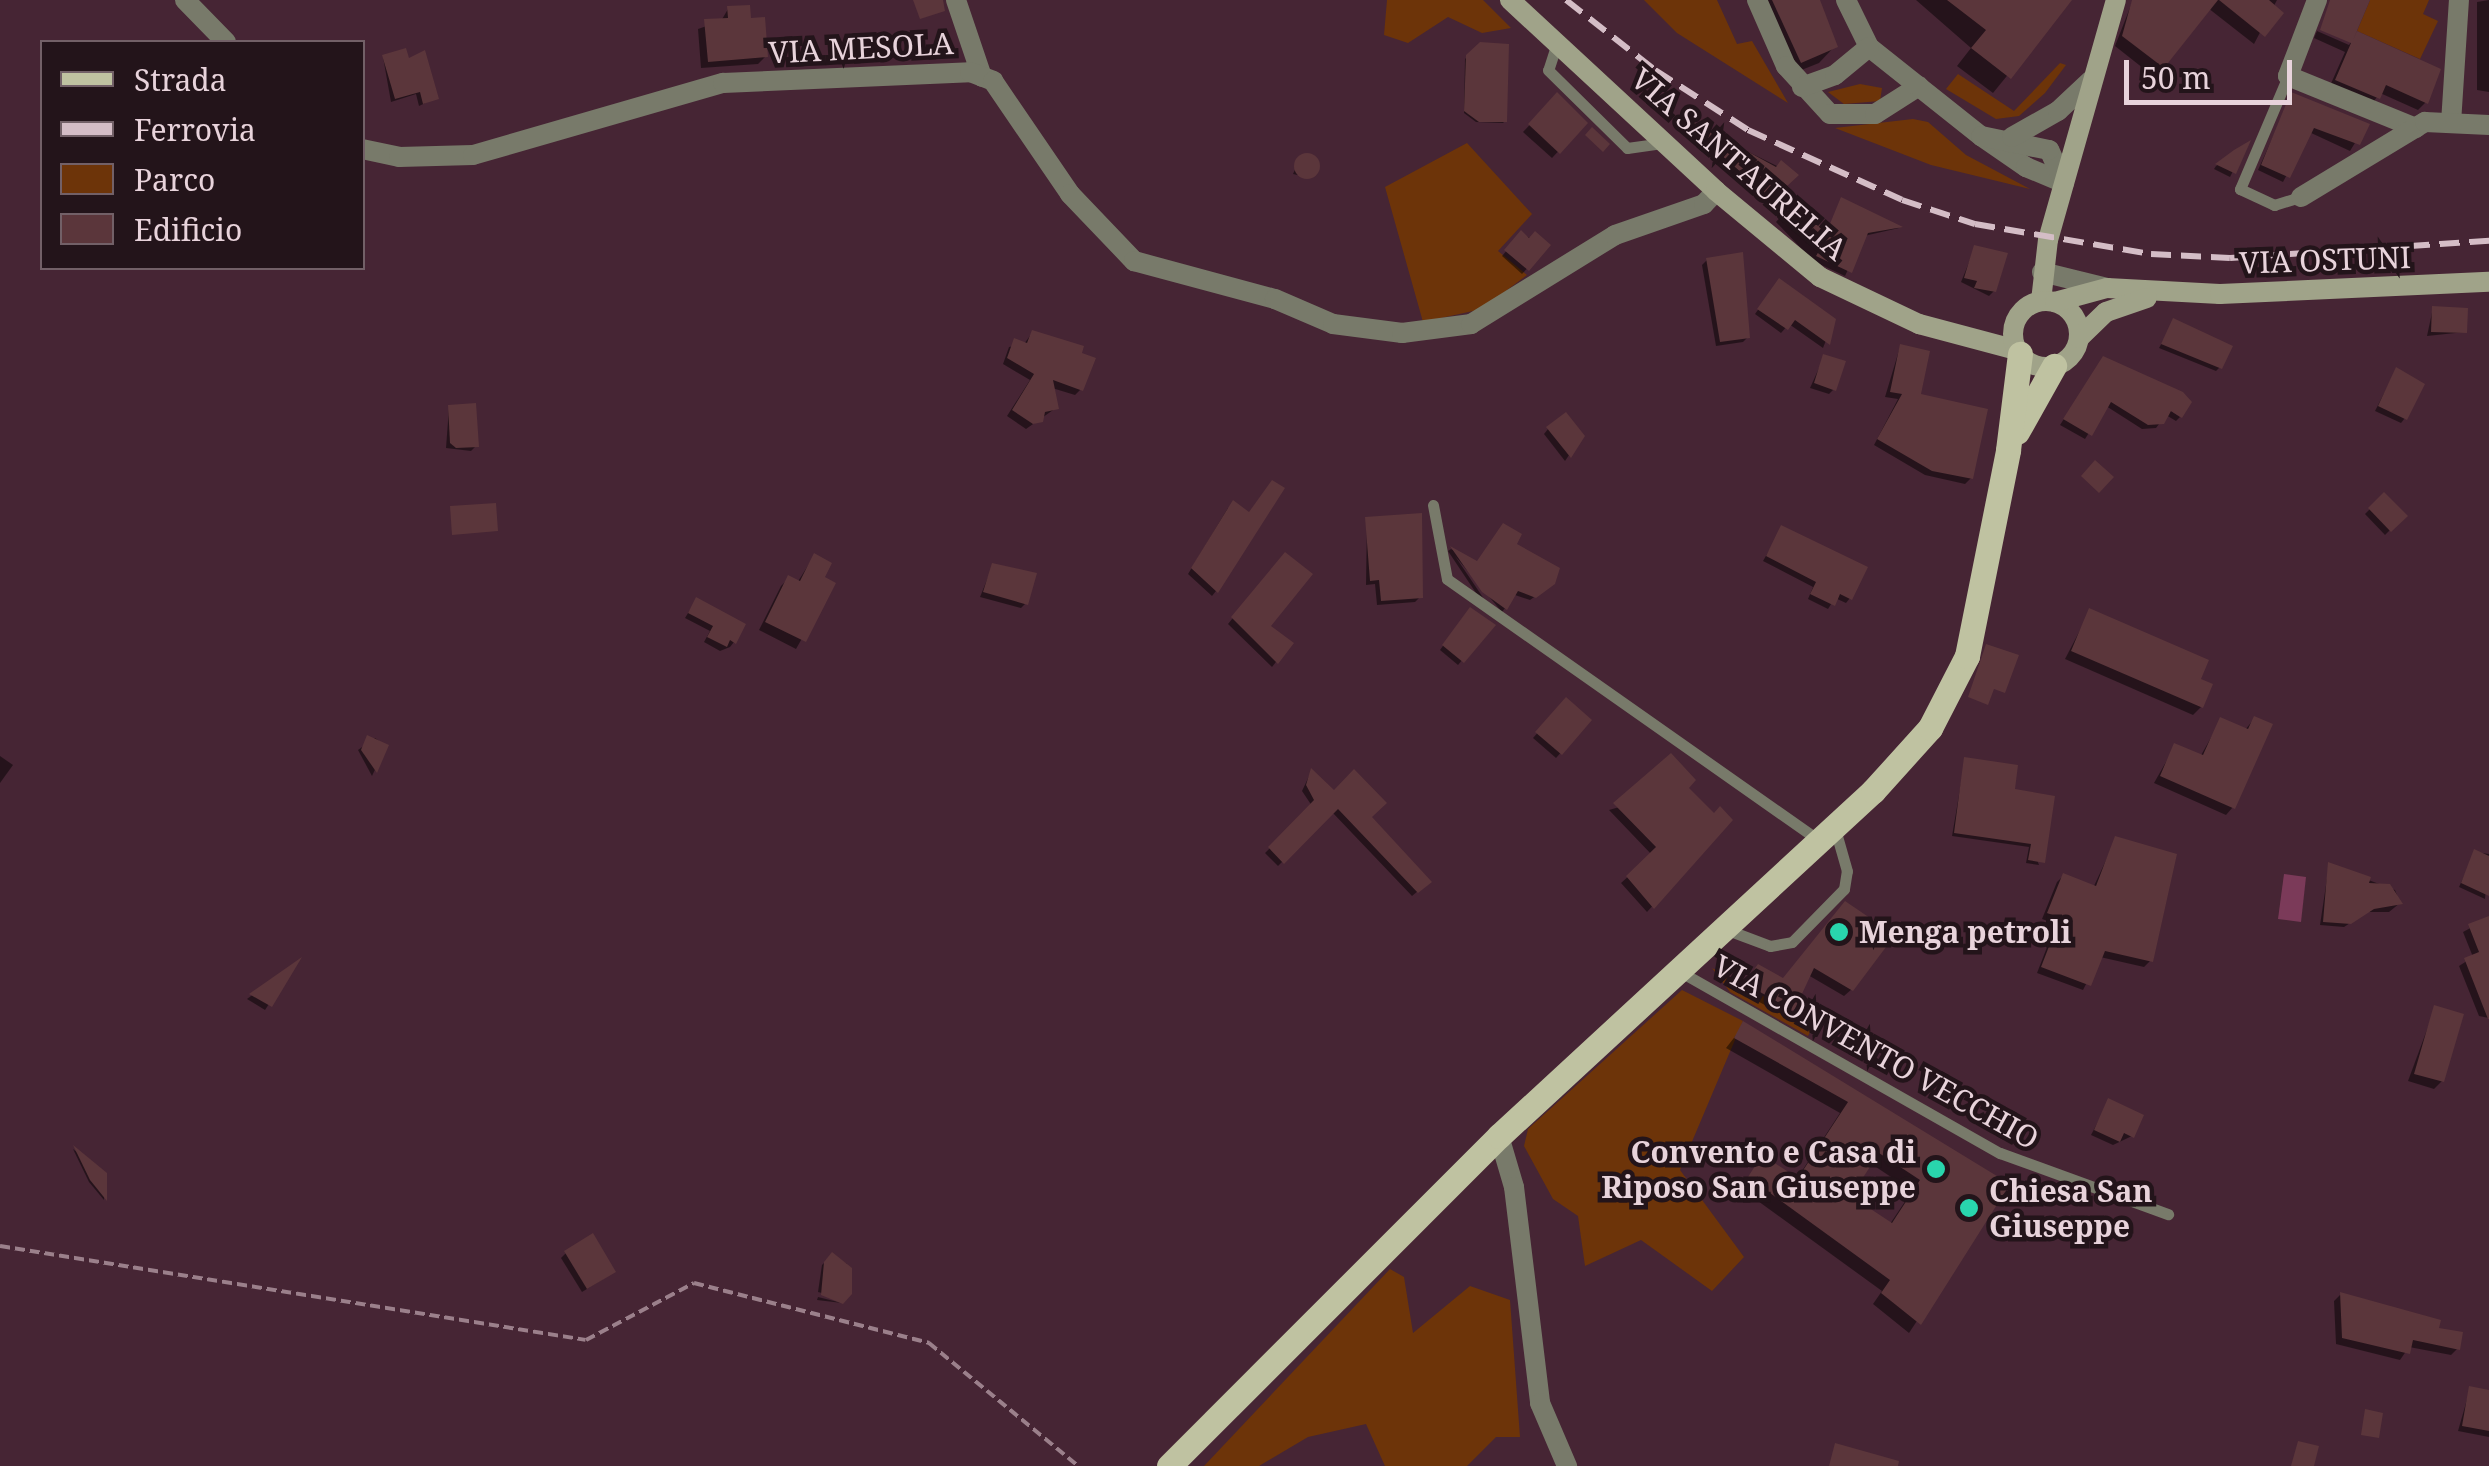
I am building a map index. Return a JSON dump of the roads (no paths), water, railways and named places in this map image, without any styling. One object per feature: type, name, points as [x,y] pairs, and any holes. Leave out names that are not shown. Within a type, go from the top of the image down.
[{"type":"main road","name":"VIA SANT'AURELIA","points":[[1510,0],[1716,191],[1820,277],[1860,300],[2018,352]]},
{"type":"main road","points":[[2079,338],[2074,316],[2048,301],[2042,272],[2091,80],[2116,0]]},
{"type":"main road","name":"VIA OSTUNI","points":[[2163,294],[2489,282]]},
{"type":"main road","points":[[1954,330],[2017,318],[2048,301],[2107,288],[2163,294]]},
{"type":"main road","points":[[2008,450],[2054,366],[2070,356],[2079,338],[2106,312],[2163,294]]},
{"type":"main road","points":[[1169,1466],[1499,1136],[1826,833],[1930,728],[1956,681],[1992,536],[2008,450],[2018,352],[2017,318]]},
{"type":"main road","points":[[2018,352],[2031,363],[2054,366]]},
{"type":"street","points":[[185,0],[224,40]]},
{"type":"street","points":[[956,0],[982,76]]},
{"type":"street","points":[[1757,0],[1802,87],[1830,114],[1874,114],[1919,86]]},
{"type":"street","points":[[1846,0],[1869,47],[1982,136],[2064,183]]},
{"type":"street","points":[[2317,0],[2288,76],[2416,128]]},
{"type":"street","points":[[2452,123],[2459,0]]},
{"type":"street","points":[[1802,87],[1835,75],[1869,47]]},
{"type":"street","name":"VIA MESOLA","points":[[365,149],[399,157],[474,155],[723,84],[920,73],[982,76],[993,81],[1070,194],[1134,261],[1275,298],[1333,324],[1402,333],[1471,324],[1615,235],[1704,204],[1716,191]]},
{"type":"street","points":[[2009,138],[2058,112],[2091,80]]},
{"type":"street","points":[[2302,197],[2416,128],[2452,123],[2489,125]]},
{"type":"street","points":[[1982,136],[2009,138],[2049,150],[2064,183]]},
{"type":"street","points":[[2042,272],[2107,288]]},
{"type":"street","points":[[1499,1136],[1514,1188],[1540,1403],[1567,1466]]},
{"type":"lane","points":[[2288,76],[2240,189],[2274,205],[2302,197]]},
{"type":"lane","points":[[1432,505],[1447,579],[1826,833],[1847,871],[1844,889],[1792,942],[1770,946],[1721,928]]},
{"type":"lane","name":"VIA CONVENTO VECCHIO","points":[[1676,969],[2000,1153],[2168,1214]]},
{"type":"railway","points":[[1566,0],[1655,70],[1748,130],[1902,200],[1975,224],[2151,254],[2230,258],[2489,241]]},
{"type":"place","name":"Menga petroli","points":[[1839,932]]},
{"type":"place","name":"Convento e Casa di Riposo San Giuseppe","points":[[1936,1169]]},
{"type":"place","name":"Chiesa San Giuseppe","points":[[1969,1208]]}]
